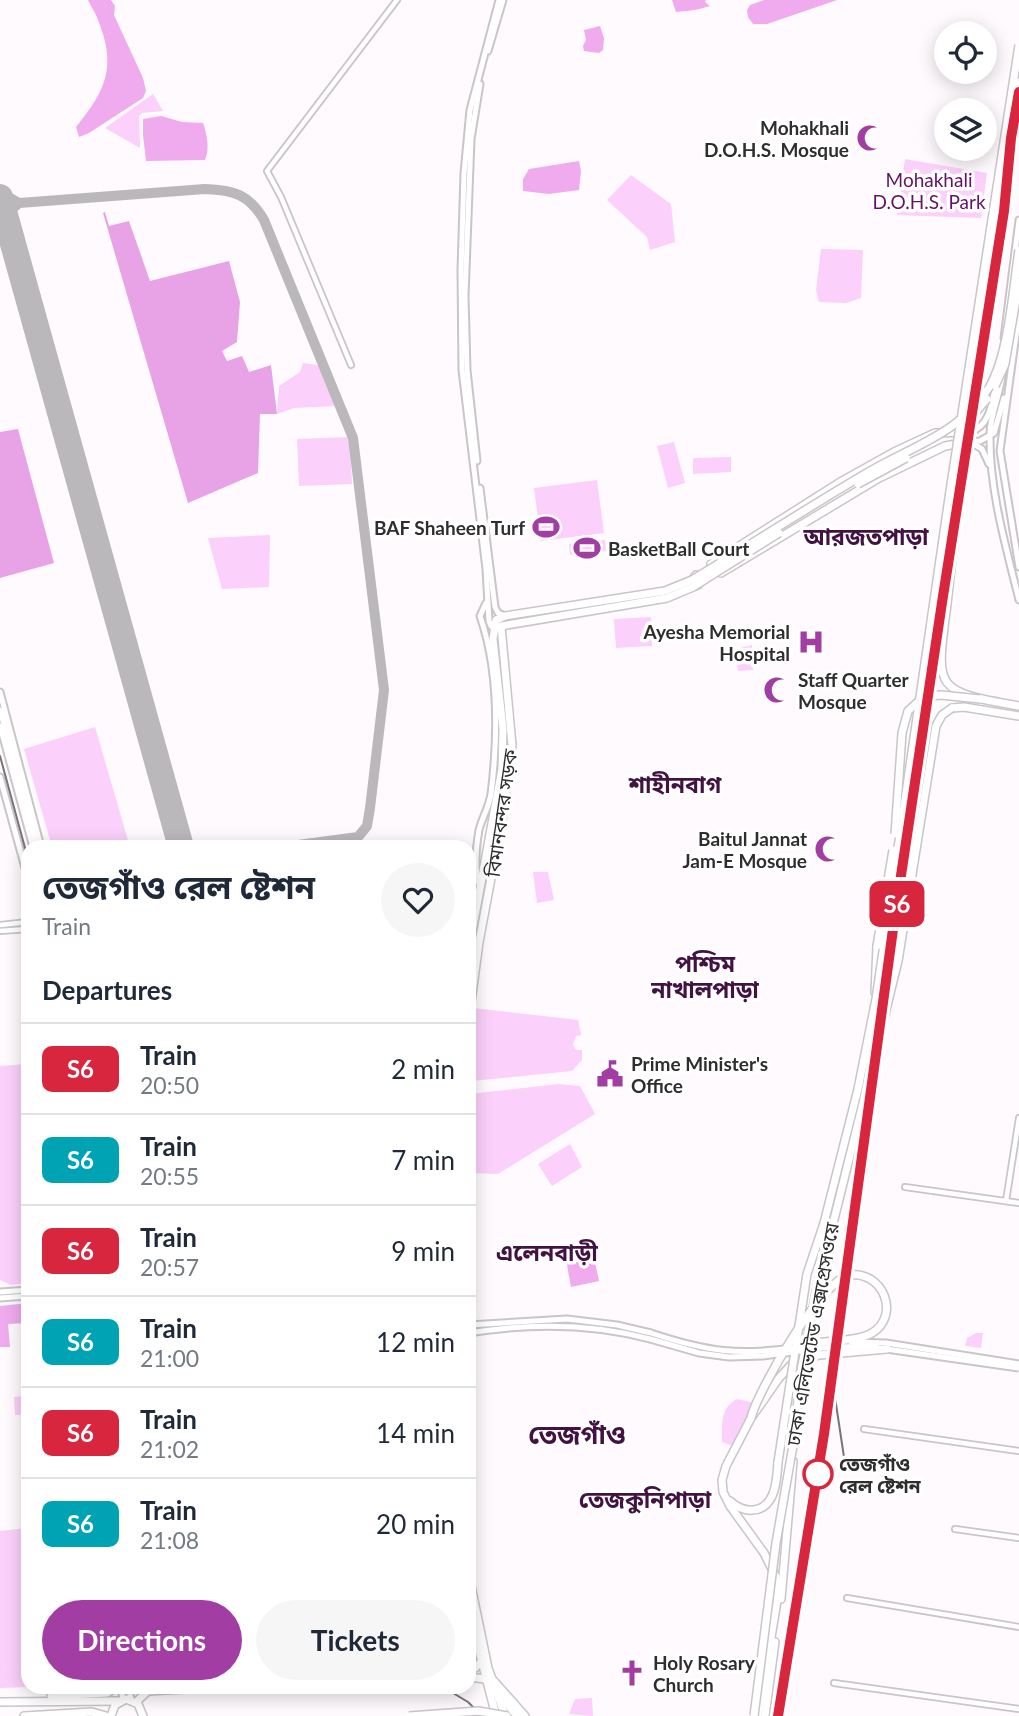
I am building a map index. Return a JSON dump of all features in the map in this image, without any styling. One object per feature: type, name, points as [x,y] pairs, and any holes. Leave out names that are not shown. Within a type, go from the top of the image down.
[{"type":"highway","name":"ঢাকা এলিভেটেড এক্সপ্রেসওয়ে","points":[[727,1498],[742,1510],[753,1511],[761,1508],[773,1495],[807,1274],[824,1223],[858,1089],[876,999],[950,491],[1019,45]]},
{"type":"highway","name":"ঢাকা এলিভেটেড এক্সপ্রেসওয়ে","points":[[756,1716],[776,1542],[794,1440],[800,1378],[816,1292],[874,1048],[1019,82]]},
{"type":"highway","points":[[693,583],[866,473],[941,435],[967,415],[995,376],[1005,338],[1018,247]]},
{"type":"highway","points":[[488,901],[476,900],[499,787],[503,746],[498,622],[693,583],[848,489],[939,441],[966,423],[987,399],[1000,376],[1010,340],[1019,282]]},
{"type":"highway","points":[[693,583],[722,557],[881,459],[934,433],[970,432]]},
{"type":"highway","points":[[693,583],[703,584],[879,478],[945,446],[968,442]]},
{"type":"highway","points":[[958,482],[958,517],[940,664],[943,677],[951,688],[980,699]]},
{"type":"highway","name":"বিমানবন্দর সড়ক","points":[[476,967],[502,820],[512,745],[498,622]]},
{"type":"highway","points":[[876,999],[874,984],[877,946],[897,821],[904,720],[912,708],[924,698],[941,695],[1019,706]]},
{"type":"highway","points":[[874,1048],[898,961],[939,718],[952,708],[964,707],[1019,716]]},
{"type":"highway","points":[[751,1418],[756,1402],[780,1359],[785,1351],[790,1343],[821,1298],[833,1284],[846,1276],[858,1275],[871,1279],[881,1289],[886,1299],[886,1313],[879,1327],[870,1334],[796,1345],[789,1347],[782,1349]]},
{"type":"highway","points":[[756,1716],[777,1601],[777,1579],[764,1553],[730,1506],[722,1486],[723,1474],[751,1418],[784,1371],[803,1359],[841,1352],[887,1349]]},
{"type":"highway","points":[[765,1716],[783,1582],[794,1440]]},
{"type":"highway","points":[[476,1625],[481,1662],[489,1679],[517,1716]]},
{"type":"highway","points":[[477,1632],[496,1716]]},
{"type":"highway","points":[[476,1667],[481,1662]]},
{"type":"highway","points":[[476,1678],[489,1679],[525,1716]]},
{"type":"highway","points":[[41,1700],[50,1696],[88,1694]]},
{"type":"highway","points":[[24,1716],[92,1712],[109,1716],[113,1708],[138,1694]]},
{"type":"highway","points":[[145,1716],[146,1694]]},
{"type":"highway","points":[[409,1716],[478,1710],[506,1716],[499,1694]]},
{"type":"highway","points":[[0,1702],[127,1700],[142,1709],[145,1716]]},
{"type":"main road","points":[[479,884],[476,865],[478,843],[480,829],[488,812],[495,763],[494,707],[488,638],[480,617],[486,606],[487,593],[462,370],[460,270],[470,110],[501,0]]},
{"type":"main road","points":[[488,638],[498,622],[470,401],[465,296],[469,173],[474,115],[501,0]]},
{"type":"main road","points":[[970,432],[979,429],[987,418],[996,380],[1018,247],[1019,220]]},
{"type":"main road","points":[[1019,313],[1000,439],[1001,464],[1019,567]]},
{"type":"main road","points":[[1004,326],[1001,381],[990,437],[993,477],[1019,600]]},
{"type":"main road","points":[[968,442],[990,437],[997,425],[1012,361]]},
{"type":"main road","points":[[968,442],[985,452],[993,477]]},
{"type":"main road","points":[[487,593],[498,622]]},
{"type":"main road","points":[[0,692],[35,840]]},
{"type":"main road","points":[[0,710],[35,840]]},
{"type":"main road","points":[[0,726],[3,751],[35,840]]},
{"type":"main road","points":[[0,777],[21,854]]},
{"type":"main road","points":[[0,1292],[21,1290]]},
{"type":"main road","points":[[0,1298],[21,1296]]},
{"type":"main road","points":[[476,1329],[562,1322],[651,1336],[719,1352],[750,1353],[823,1343],[872,1342],[1019,1366]]},
{"type":"main road","points":[[651,1336],[691,1351],[729,1357],[763,1356],[844,1346],[1019,1366]]},
{"type":"main road","points":[[123,1694],[127,1700]]},
{"type":"main road","points":[[127,1700],[128,1694]]},
{"type":"street","points":[[351,365],[281,197],[267,171],[397,0]]},
{"type":"street","points":[[0,932],[21,924]]},
{"type":"street","points":[[0,925],[21,928]]},
{"type":"street","points":[[1006,1201],[1019,1118]]},
{"type":"street","points":[[905,1187],[1019,1203]]},
{"type":"street","points":[[864,1429],[1019,1451]]},
{"type":"street","points":[[955,1529],[1019,1538]]},
{"type":"street","points":[[847,1598],[1019,1627]]},
{"type":"street","points":[[834,1683],[1019,1709]]},
{"type":"green space","points":[[153,94],[163,111],[142,113],[139,116],[140,148],[105,128]]},
{"type":"green space","name":"Mohakhali D.O.H.S. Park","points":[[905,159],[987,173],[981,218],[897,215]]},
{"type":"green space","points":[[631,175],[671,204],[675,242],[650,250],[647,237],[607,200]]},
{"type":"green space","points":[[821,249],[863,250],[861,298],[846,303],[819,302],[816,290]]},
{"type":"green space","points":[[303,363],[319,365],[337,406],[294,408],[277,414],[279,386],[300,372]]},
{"type":"green space","points":[[350,437],[352,484],[299,486],[297,439]]},
{"type":"green space","points":[[674,442],[685,483],[668,488],[657,446]]},
{"type":"green space","points":[[731,457],[731,472],[693,474],[693,458]]},
{"type":"green space","points":[[597,480],[604,533],[541,541],[534,488]]},
{"type":"green space","points":[[270,535],[269,587],[222,589],[208,538]]},
{"type":"green space","name":"BasketBall Court","points":[[605,540],[606,551],[570,555],[569,544]]},
{"type":"green space","points":[[651,617],[652,646],[616,648],[614,619]]},
{"type":"green space","points":[[752,645],[753,670],[738,671],[736,649]]},
{"type":"green space","points":[[95,727],[128,840],[50,840],[24,749]]},
{"type":"green space","points":[[533,872],[548,872],[554,900],[537,903]]},
{"type":"green space","points":[[476,1008],[578,1020],[581,1035],[576,1036],[573,1045],[576,1050],[582,1050],[582,1060],[572,1071],[476,1081]]},
{"type":"green space","points":[[21,1064],[21,1284],[11,1285],[0,1280],[0,1066]]},
{"type":"green space","points":[[559,1084],[580,1086],[595,1114],[498,1174],[476,1173],[476,1093]]},
{"type":"green space","points":[[570,1144],[582,1167],[552,1186],[538,1164]]},
{"type":"green space","points":[[983,1333],[981,1348],[965,1346],[967,1338]]},
{"type":"green space","points":[[21,1396],[21,1415],[15,1415],[14,1397]]},
{"type":"green space","points":[[737,1399],[754,1403],[733,1446],[722,1442],[722,1423],[727,1407]]},
{"type":"green space","points":[[21,1529],[21,1687],[0,1688],[0,1531]]},
{"type":"green space","points":[[592,1698],[593,1716],[569,1714],[575,1699]]},
{"type":"shaded area","points":[[88,0],[111,0],[115,6],[114,15],[143,78],[146,91],[143,98],[79,137],[76,127],[101,89],[107,65],[104,37]]},
{"type":"shaded area","points":[[672,0],[706,0],[710,6],[676,12]]},
{"type":"shaded area","points":[[764,0],[837,0],[767,24],[753,24],[747,10],[750,5]]},
{"type":"shaded area","points":[[600,26],[604,38],[603,50],[599,53],[584,51],[584,30]]},
{"type":"shaded area","points":[[161,116],[182,122],[203,123],[207,142],[205,160],[146,161],[143,119]]},
{"type":"shaded area","points":[[579,161],[579,190],[549,194],[523,191],[523,179],[529,169]]},
{"type":"shaded area","points":[[105,212],[109,226],[129,221],[150,281],[229,261],[240,302],[237,342],[222,351],[227,361],[242,356],[249,372],[271,365],[277,414],[260,414],[258,473],[188,503],[103,213]]},
{"type":"shaded area","points":[[18,429],[54,563],[0,578],[0,432]]},
{"type":"shaded area","points":[[592,1248],[599,1281],[571,1287],[565,1254]]},
{"type":"shaded area","points":[[21,1304],[21,1323],[8,1324],[10,1347],[0,1347],[0,1306]]},
{"type":"taxiway","points":[[7,221],[11,210],[19,203],[205,189],[239,195],[252,204],[264,220],[353,438],[384,690],[367,826],[358,837],[336,840]]},
{"type":"taxiway","points":[[0,192],[19,203]]},
{"type":"runway","points":[[0,197],[179,840]]},
{"type":"tram line","points":[[775,1716],[820,1433],[939,596],[1001,210],[1007,137],[1019,69]]},
{"type":"railway","points":[[778,1716],[824,1434],[894,922],[1005,210],[1011,137],[1019,91]]},
{"type":"railway","points":[[0,756],[23,840]]},
{"type":"railway","points":[[834,1391],[844,1457]]},
{"type":"railway","points":[[455,1694],[468,1702],[482,1716]]},
{"type":"train","name":"S6","points":[[778,1716],[824,1434],[894,922],[1004,211],[1011,138],[1019,92]]},
{"type":"place","name":"Mohakhali D.O.H.S. Mosque","points":[[870,138]]},
{"type":"place","name":"BAF Shaheen Turf","points":[[546,527]]},
{"type":"place","name":"BasketBall Court","points":[[587,548]]},
{"type":"place","name":"Ayesha Memorial Hospital","points":[[811,642]]},
{"type":"place","name":"Staff Quarter Mosque","points":[[777,690]]},
{"type":"place","name":"Baitul Jannat Jam-E Mosque","points":[[828,849]]},
{"type":"place","name":"Prime Minister's Office","points":[[610,1074]]},
{"type":"place","name":"তেজগাঁও রেল ষ্টেশন","points":[[818,1474]]},
{"type":"place","name":"Holy Rosary Church","points":[[632,1673]]},
{"type":"district","name":"আরজতপাড়া","points":[[866,536]]},
{"type":"district","name":"শাহীনবাগ","points":[[675,784]]},
{"type":"district","name":"পশ্চিম নাখালপাড়া","points":[[705,976]]},
{"type":"district","name":"এলেনবাড়ী","points":[[547,1252]]},
{"type":"district","name":"তেজগাঁও","points":[[577,1434]]},
{"type":"district","name":"তেজকুনিপাড়া","points":[[645,1499]]}]
